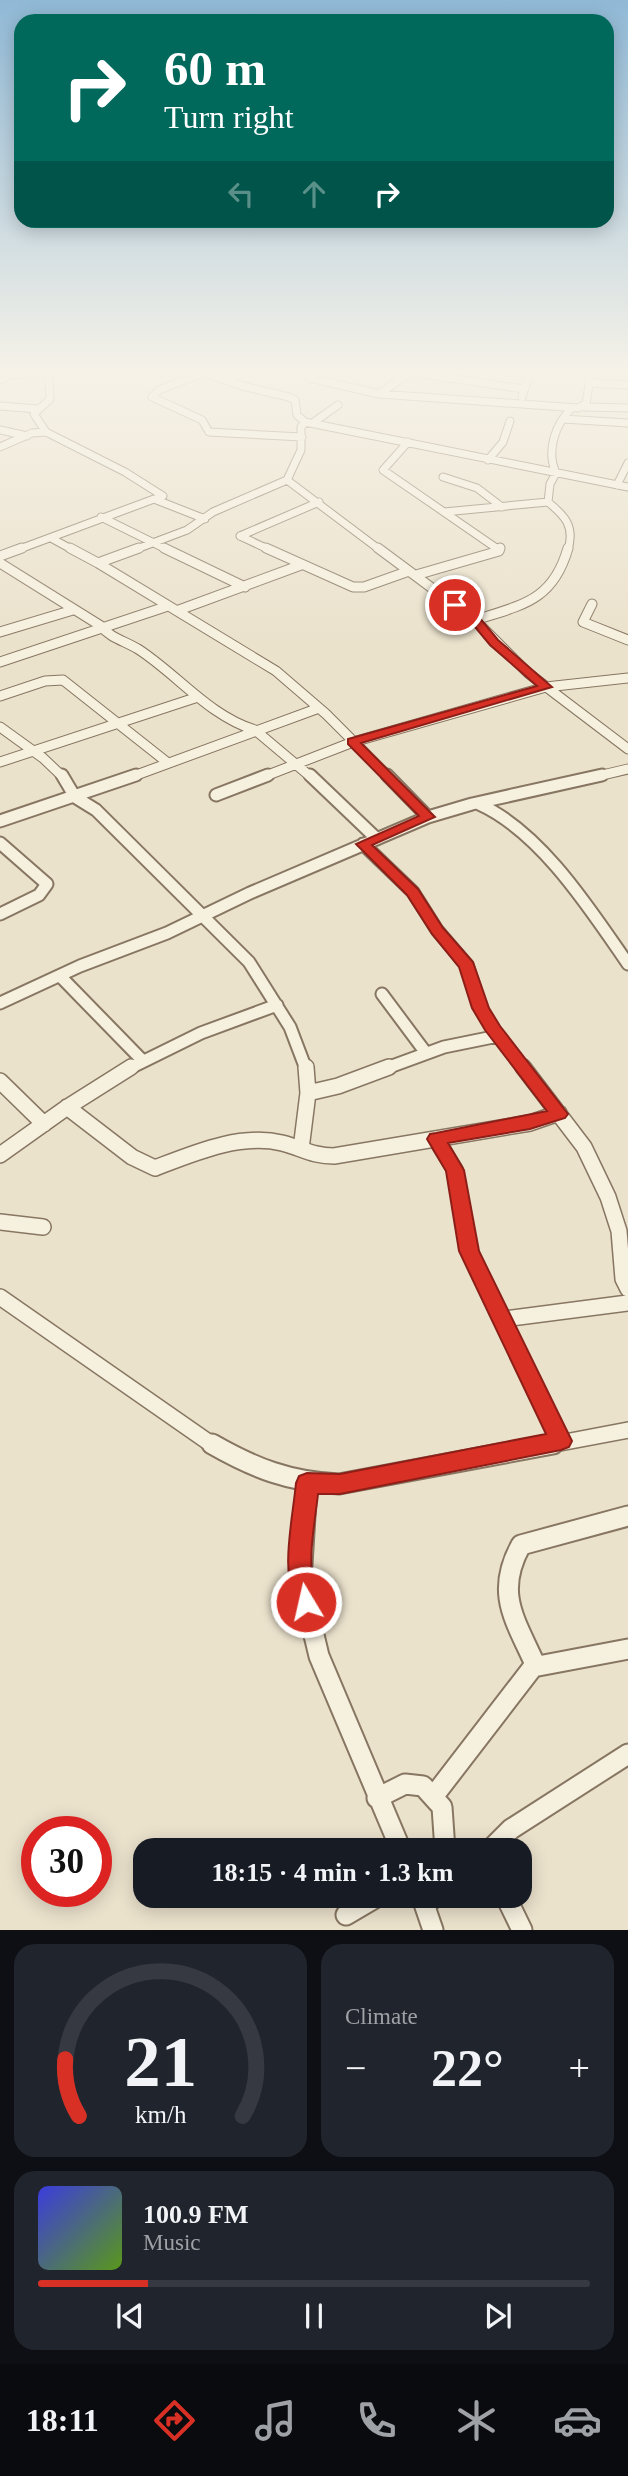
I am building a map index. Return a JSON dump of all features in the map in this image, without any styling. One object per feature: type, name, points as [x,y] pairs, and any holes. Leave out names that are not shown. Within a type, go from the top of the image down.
[{"type":"street","points":[[0,556],[163,496],[105,462]]},
{"type":"street","points":[[98,563],[187,530],[213,512],[287,480],[297,462]]},
{"type":"street","points":[[319,502],[240,536],[357,588],[499,551],[496,544],[383,470],[390,462]]},
{"type":"street","points":[[499,462],[628,486]]},
{"type":"street","points":[[552,462],[556,473]]},
{"type":"street","points":[[617,485],[628,463]]},
{"type":"street","points":[[548,502],[550,484],[556,473]]},
{"type":"street","points":[[443,477],[477,488],[502,507]]},
{"type":"street","points":[[287,480],[475,620],[494,642],[575,712],[628,749]]},
{"type":"street","points":[[154,499],[205,519]]},
{"type":"street","points":[[444,512],[548,502],[570,523],[572,534],[553,586],[540,597],[475,620]]},
{"type":"street","points":[[101,517],[245,587]]},
{"type":"street","points":[[51,538],[124,575],[168,606],[179,610],[277,673],[319,708],[428,817]]},
{"type":"street","points":[[0,563],[101,626],[106,633],[138,649],[198,697],[245,727],[255,730],[297,763],[377,839]]},
{"type":"street","points":[[179,610],[301,565]]},
{"type":"street","points":[[592,604],[582,620],[584,624],[628,640]]},
{"type":"street","points":[[0,662],[101,626],[168,606]]},
{"type":"street","points":[[0,632],[73,610]]},
{"type":"street","points":[[216,795],[352,742],[546,687],[628,678]]},
{"type":"street","points":[[0,696],[45,681],[60,680],[168,763]]},
{"type":"street","points":[[0,762],[198,697]]},
{"type":"street","points":[[0,821],[75,797],[319,708]]},
{"type":"street","points":[[0,727],[34,751],[71,786],[75,797],[96,810],[249,962],[290,1027],[306,1066],[308,1093],[301,1149]]},
{"type":"street","points":[[0,1003],[80,966],[205,917],[250,893],[428,817],[472,804],[628,769]]},
{"type":"street","points":[[472,804],[494,808],[541,853],[628,964]]},
{"type":"street","points":[[0,843],[47,884],[39,895],[0,914]]},
{"type":"street","points":[[363,844],[413,892],[437,930],[467,965],[481,1008],[498,1036],[584,1147],[608,1197],[619,1231],[623,1279],[628,1289]]},
{"type":"street","points":[[61,977],[142,1060]]},
{"type":"street","points":[[382,994],[426,1053]]},
{"type":"street","points":[[0,1155],[92,1089],[142,1060],[172,1044],[237,1017],[277,1005]]},
{"type":"street","points":[[308,1093],[338,1086],[426,1053],[498,1036]]},
{"type":"street","points":[[0,1081],[44,1124]]},
{"type":"street","points":[[67,1107],[132,1157],[155,1168],[208,1148],[238,1143],[281,1143],[315,1156],[334,1156],[530,1122],[559,1114]]},
{"type":"street","points":[[436,1139],[455,1170],[469,1251],[561,1441]]},
{"type":"street","points":[[0,1222],[43,1227]]},
{"type":"street","points":[[0,1297],[107,1369],[212,1445],[272,1474],[307,1483],[340,1484],[628,1430]]},
{"type":"street","points":[[504,1319],[628,1303]]},
{"type":"street","points":[[307,1483],[301,1581],[319,1656],[395,1838]]},
{"type":"street","points":[[433,1797],[533,1667],[534,1662],[508,1601],[505,1580],[509,1563],[522,1545],[628,1516]]},
{"type":"street","points":[[533,1667],[628,1649]]},
{"type":"street","points":[[502,1838],[511,1829],[628,1754]]},
{"type":"street","points":[[377,1798],[405,1784],[424,1786],[442,1807],[444,1838]]},
{"type":"street","points":[[346,1915],[358,1908]]},
{"type":"street","points":[[429,1908],[433,1930]]},
{"type":"street","points":[[511,1908],[522,1930]]},
{"type":"route","points":[[306,1602],[301,1581],[300,1553],[307,1483],[340,1484],[561,1441],[469,1251],[455,1170],[436,1139],[559,1114],[493,1030],[481,1008],[467,965],[437,930],[413,892],[363,844],[428,817],[352,742],[546,687],[494,642],[475,620],[455,605]]}]
